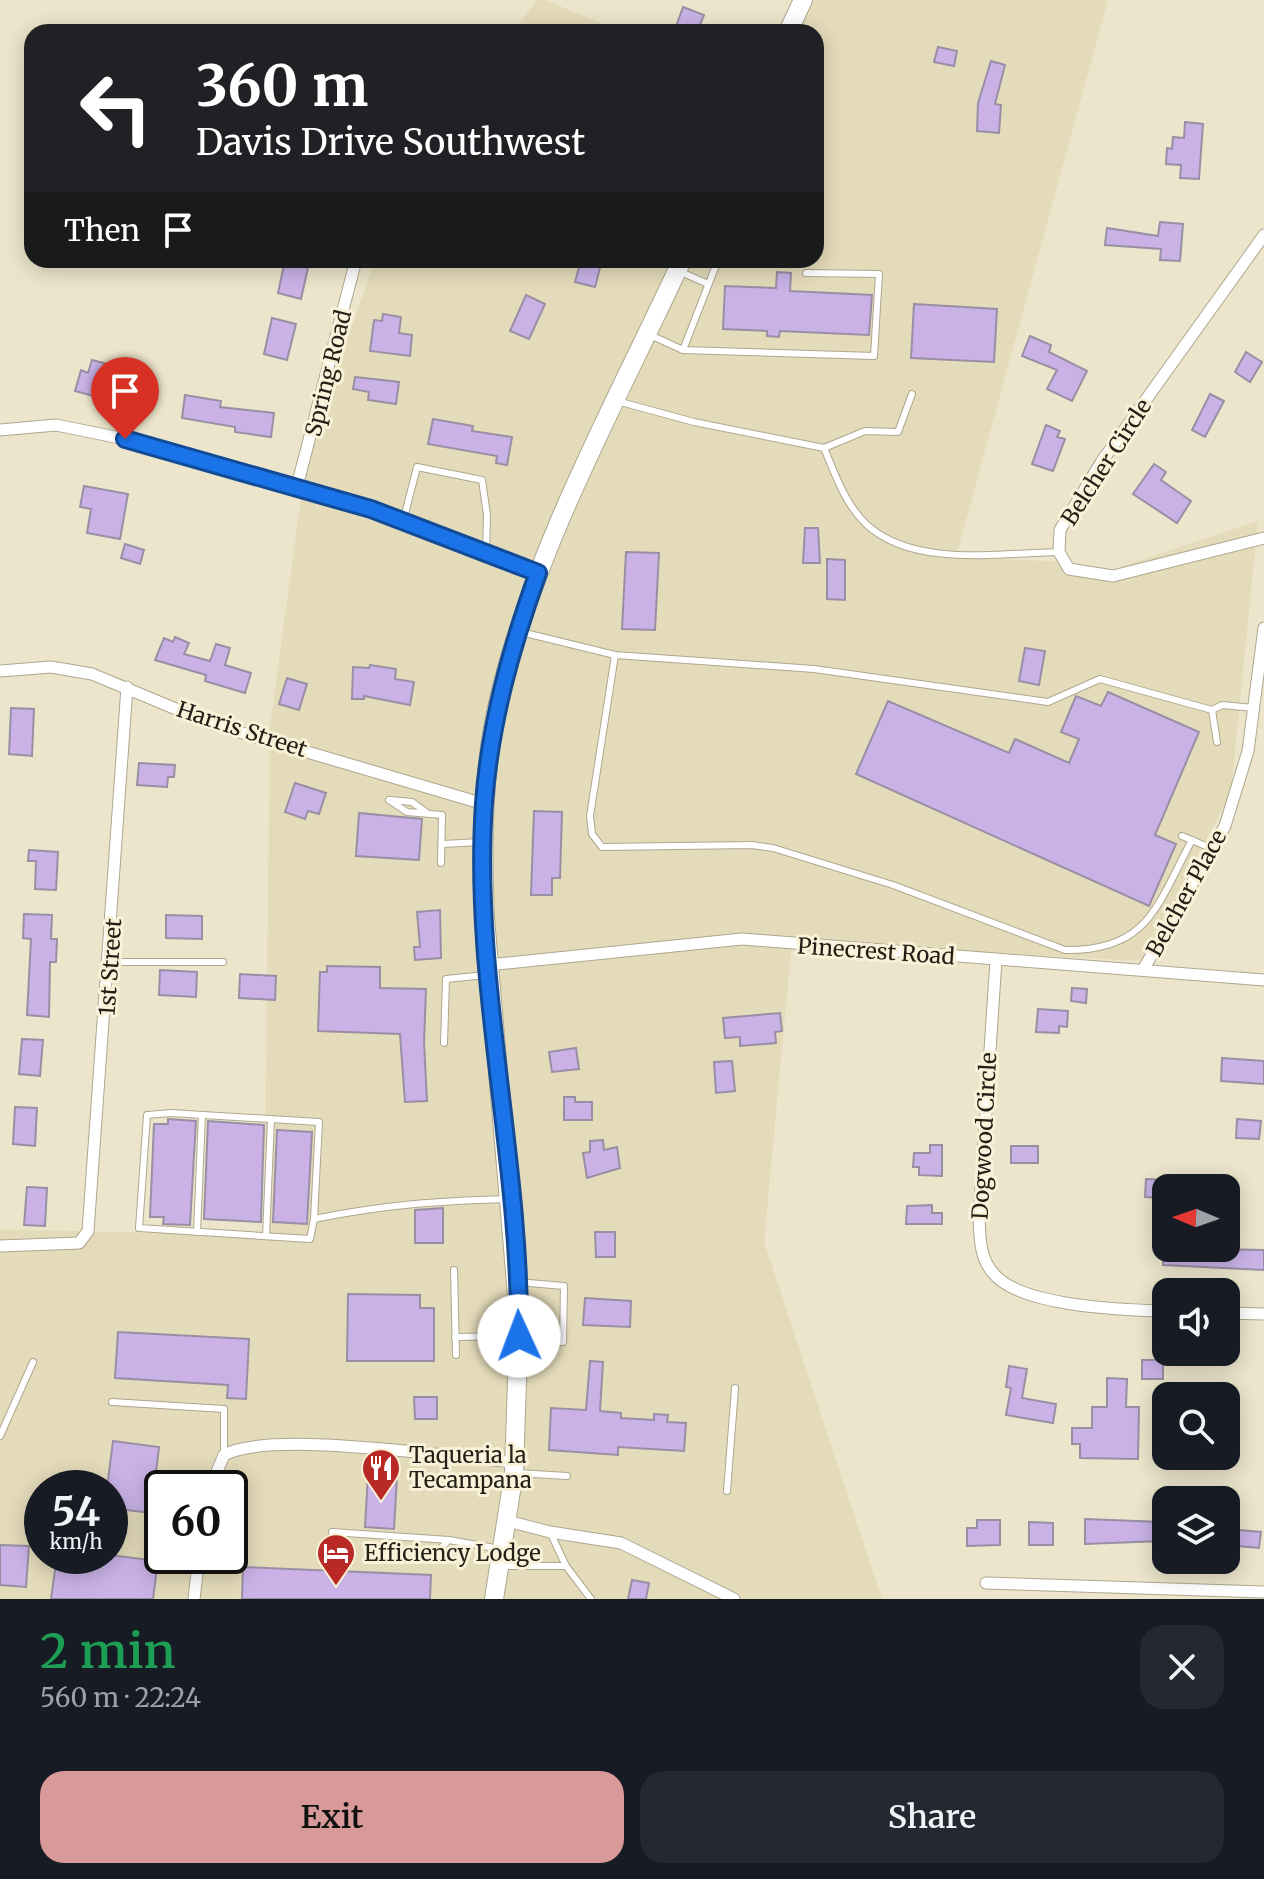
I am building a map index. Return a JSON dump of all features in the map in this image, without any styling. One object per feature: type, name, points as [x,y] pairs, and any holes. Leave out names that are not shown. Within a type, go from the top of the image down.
[{"type":"main road","points":[[792,24],[803,0]]},
{"type":"main road","points":[[494,1599],[514,1467],[519,1339],[517,1282],[489,970],[484,804],[499,697],[517,631],[538,573],[679,268]]},
{"type":"street","name":"Belcher Circle","points":[[1264,235],[1102,461],[1060,530],[1059,552],[1069,569],[1113,576],[1264,538]]},
{"type":"street","name":"Spring Road","points":[[297,486],[354,268]]},
{"type":"street","points":[[0,430],[56,425],[125,439],[297,486],[538,573]]},
{"type":"street","name":"Belcher Place","points":[[1143,970],[1225,826],[1248,751],[1264,628]]},
{"type":"street","name":"Harris Street","points":[[0,671],[51,667],[92,674],[212,724],[484,804]]},
{"type":"street","name":"1st Street","points":[[0,1246],[79,1243],[88,1231],[110,962],[127,687]]},
{"type":"street","name":"Pinecrest Road","points":[[489,970],[742,939],[1264,980]]},
{"type":"street","name":"Dogwood Circle","points":[[996,960],[979,1216],[981,1251],[994,1275],[1013,1289],[1045,1298],[1152,1309]]},
{"type":"street","points":[[1240,1313],[1264,1314]]},
{"type":"street","points":[[218,1470],[224,1455],[251,1445],[336,1446],[514,1467]]},
{"type":"street","points":[[508,1521],[550,1532],[621,1543],[734,1599]]},
{"type":"street","points":[[194,1599],[197,1574]]},
{"type":"street","points":[[986,1583],[1068,1593],[1264,1592]]},
{"type":"lane","points":[[684,268],[708,284]]},
{"type":"lane","points":[[683,350],[715,268]]},
{"type":"lane","points":[[648,334],[683,350],[874,356],[879,274],[806,273]]},
{"type":"lane","points":[[617,401],[694,422],[824,448],[865,431],[898,432],[912,394]]},
{"type":"lane","points":[[824,448],[844,495],[865,523],[888,539],[918,550],[977,554],[1059,552]]},
{"type":"lane","points":[[403,522],[417,467],[482,480],[487,515],[486,553]]},
{"type":"lane","points":[[517,631],[615,655],[814,669],[1048,702],[1100,679],[1212,710],[1222,705],[1254,708]]},
{"type":"lane","points":[[615,655],[590,816],[592,834],[602,847],[752,845],[773,848],[893,885],[1065,950],[1095,950],[1122,942],[1147,924],[1192,840]]},
{"type":"lane","points":[[1212,710],[1217,742]]},
{"type":"lane","points":[[427,813],[412,802],[389,800],[407,812],[442,815],[441,863]]},
{"type":"lane","points":[[1182,836],[1213,849]]},
{"type":"lane","points":[[442,844],[483,842]]},
{"type":"lane","points":[[110,962],[223,962]]},
{"type":"lane","points":[[444,1043],[446,979],[489,970]]},
{"type":"lane","points":[[147,1115],[271,1119],[319,1122],[314,1219],[310,1239],[139,1228],[147,1115]]},
{"type":"lane","points":[[197,1232],[202,1115]]},
{"type":"lane","points":[[266,1236],[271,1119]]},
{"type":"lane","points":[[314,1219],[409,1202],[510,1199]]},
{"type":"lane","points":[[454,1270],[456,1355]]},
{"type":"lane","points":[[455,1337],[563,1342],[564,1286],[517,1282]]},
{"type":"lane","points":[[0,1436],[33,1362]]},
{"type":"lane","points":[[727,1491],[735,1388]]},
{"type":"lane","points":[[112,1402],[224,1409],[224,1455]]},
{"type":"lane","points":[[514,1467],[567,1476]]},
{"type":"lane","points":[[332,1532],[449,1540],[501,1557],[566,1566]]},
{"type":"lane","points":[[550,1532],[566,1566],[591,1599]]},
{"type":"lane","points":[[440,1549],[449,1540]]},
{"type":"shaded area","points":[[536,0],[545,0],[604,24],[520,24]]},
{"type":"shaded area","points":[[800,0],[1108,0],[956,557],[1069,562],[1106,572],[1258,521],[1231,793],[1141,961],[792,941],[764,1242],[882,1599],[0,1599],[0,1229],[264,1236],[270,726],[307,454],[372,268],[824,268],[824,24],[790,24]]},
{"type":"building","points":[[683,7],[704,15],[700,24],[677,24]]},
{"type":"building","points":[[938,47],[957,51],[954,66],[934,62]]},
{"type":"building","points":[[991,61],[1005,65],[995,104],[1001,105],[999,133],[977,131],[978,103]]},
{"type":"building","points":[[1185,122],[1203,124],[1199,179],[1180,178],[1181,165],[1166,164],[1167,148],[1172,149],[1173,137],[1184,138]]},
{"type":"building","points":[[1160,222],[1183,224],[1180,261],[1160,260],[1161,249],[1105,245],[1107,228],[1158,236]]},
{"type":"building","points":[[283,268],[308,268],[301,299],[278,293]]},
{"type":"building","points":[[579,268],[600,268],[595,287],[575,282]]},
{"type":"building","points":[[777,272],[791,273],[790,291],[872,295],[869,335],[780,331],[779,337],[767,336],[767,331],[723,329],[725,286],[776,288]]},
{"type":"building","points":[[526,295],[545,304],[529,339],[510,331]]},
{"type":"building","points":[[914,304],[997,309],[994,362],[911,358]]},
{"type":"building","points":[[383,314],[401,317],[399,333],[412,335],[410,356],[370,351],[374,320],[382,321]]},
{"type":"building","points":[[272,318],[296,324],[287,360],[264,354]]},
{"type":"building","points":[[1030,336],[1051,345],[1049,352],[1087,371],[1072,401],[1047,389],[1057,370],[1022,356]]},
{"type":"building","points":[[1246,352],[1262,362],[1250,382],[1235,372]]},
{"type":"building","points":[[92,360],[104,363],[94,396],[75,391],[81,370],[88,373]]},
{"type":"building","points":[[355,377],[399,382],[396,404],[368,400],[369,392],[353,389]]},
{"type":"building","points":[[1210,394],[1224,401],[1205,437],[1192,430]]},
{"type":"building","points":[[185,395],[221,401],[220,407],[274,413],[271,437],[235,432],[235,427],[182,418]]},
{"type":"building","points":[[433,419],[473,426],[472,431],[512,437],[507,465],[496,463],[497,456],[428,444]]},
{"type":"building","points":[[1046,425],[1060,431],[1057,437],[1065,439],[1053,471],[1032,464]]},
{"type":"building","points":[[1154,464],[1166,472],[1161,480],[1191,501],[1177,523],[1133,494]]},
{"type":"building","points":[[84,486],[128,494],[120,539],[87,533],[91,509],[80,507]]},
{"type":"building","points":[[805,528],[818,528],[820,563],[803,563]]},
{"type":"building","points":[[125,544],[144,550],[140,564],[121,558]]},
{"type":"building","points":[[626,552],[659,553],[655,630],[622,629]]},
{"type":"building","points":[[827,559],[845,560],[845,600],[827,599]]},
{"type":"building","points":[[175,637],[189,643],[184,654],[210,661],[216,644],[230,648],[225,665],[251,673],[245,693],[205,681],[206,675],[155,660],[164,638],[173,642]]},
{"type":"building","points":[[1025,648],[1045,651],[1039,685],[1019,681]]},
{"type":"building","points":[[370,665],[396,669],[395,679],[414,682],[410,705],[364,696],[364,699],[352,699],[353,667],[369,668]]},
{"type":"building","points":[[287,678],[307,684],[299,710],[279,704]]},
{"type":"building","points":[[1108,692],[1199,732],[1155,835],[1176,844],[1149,906],[856,774],[888,701],[1009,753],[1015,739],[1069,763],[1079,739],[1061,732],[1076,696],[1101,706]]},
{"type":"building","points":[[11,708],[34,709],[32,756],[9,754]]},
{"type":"building","points":[[139,763],[175,765],[174,777],[168,777],[167,787],[137,785]]},
{"type":"building","points":[[295,783],[326,793],[319,814],[308,811],[305,819],[285,812]]},
{"type":"building","points":[[534,811],[562,812],[560,878],[552,878],[552,895],[531,895]]},
{"type":"building","points":[[359,813],[422,819],[419,860],[356,856]]},
{"type":"building","points":[[29,850],[58,852],[56,890],[35,889],[36,861],[28,861]]},
{"type":"building","points":[[440,910],[441,958],[415,960],[414,947],[420,947],[417,912]]},
{"type":"building","points":[[24,914],[52,915],[51,939],[57,939],[56,962],[50,962],[49,1017],[27,1015],[31,939],[23,938]]},
{"type":"building","points":[[166,915],[202,916],[202,939],[166,938]]},
{"type":"building","points":[[327,966],[380,967],[380,988],[426,989],[424,1042],[427,1101],[405,1102],[400,1034],[318,1031],[320,972],[327,972]]},
{"type":"building","points":[[160,970],[197,972],[196,997],[159,995]]},
{"type":"building","points":[[240,974],[276,976],[275,1000],[239,998]]},
{"type":"building","points":[[1072,988],[1087,989],[1086,1003],[1071,1001]]},
{"type":"building","points":[[1038,1009],[1068,1011],[1067,1027],[1059,1026],[1059,1033],[1036,1032]]},
{"type":"building","points":[[780,1013],[782,1031],[775,1032],[776,1043],[740,1046],[740,1037],[725,1038],[723,1018]]},
{"type":"building","points":[[22,1039],[43,1040],[40,1076],[19,1074]]},
{"type":"building","points":[[576,1048],[579,1069],[552,1072],[549,1052]]},
{"type":"building","points":[[1222,1058],[1264,1061],[1264,1084],[1221,1081]]},
{"type":"building","points":[[732,1061],[735,1091],[716,1093],[714,1062]]},
{"type":"building","points":[[564,1097],[575,1097],[575,1102],[592,1102],[592,1120],[564,1120]]},
{"type":"building","points":[[15,1107],[37,1108],[35,1146],[13,1144]]},
{"type":"building","points":[[168,1119],[196,1121],[190,1225],[163,1224],[164,1217],[150,1217],[154,1124],[168,1124]]},
{"type":"building","points":[[1237,1119],[1261,1121],[1259,1139],[1236,1138]]},
{"type":"building","points":[[208,1121],[264,1125],[261,1222],[204,1219]]},
{"type":"building","points":[[277,1130],[312,1132],[307,1224],[273,1222]]},
{"type":"building","points":[[603,1140],[604,1150],[617,1147],[620,1168],[587,1178],[583,1153],[590,1152],[590,1141]]},
{"type":"building","points":[[930,1145],[942,1145],[942,1176],[919,1175],[919,1167],[913,1167],[914,1153],[930,1153]]},
{"type":"building","points":[[1011,1146],[1038,1146],[1038,1163],[1011,1163]]},
{"type":"building","points":[[1146,1179],[1152,1179],[1152,1197],[1145,1197]]},
{"type":"building","points":[[27,1187],[47,1188],[45,1226],[24,1225]]},
{"type":"building","points":[[932,1205],[932,1213],[942,1213],[942,1224],[906,1224],[907,1206]]},
{"type":"building","points":[[443,1208],[443,1243],[415,1243],[415,1210]]},
{"type":"building","points":[[595,1232],[615,1232],[615,1257],[596,1257]]},
{"type":"building","points":[[1240,1250],[1264,1250],[1264,1270],[1163,1265],[1163,1262],[1240,1262]]},
{"type":"building","points":[[348,1294],[420,1295],[420,1308],[434,1308],[434,1361],[347,1361]]},
{"type":"building","points":[[585,1298],[631,1301],[630,1327],[583,1325]]},
{"type":"building","points":[[118,1332],[249,1339],[246,1399],[227,1398],[228,1385],[115,1378]]},
{"type":"building","points":[[1142,1360],[1152,1360],[1152,1366],[1163,1366],[1163,1379],[1142,1379]]},
{"type":"building","points":[[590,1361],[603,1362],[600,1411],[621,1413],[621,1418],[654,1420],[654,1414],[668,1415],[667,1422],[686,1423],[684,1451],[618,1447],[618,1455],[549,1450],[551,1408],[586,1410]]},
{"type":"building","points":[[1009,1366],[1027,1369],[1022,1398],[1056,1404],[1053,1423],[1006,1415],[1011,1388],[1006,1387]]},
{"type":"building","points":[[1107,1378],[1127,1379],[1126,1407],[1139,1407],[1138,1459],[1080,1458],[1080,1444],[1072,1444],[1072,1428],[1092,1428],[1092,1407],[1107,1407]]},
{"type":"building","points":[[414,1397],[437,1397],[437,1419],[415,1419]]},
{"type":"building","points":[[113,1441],[159,1447],[156,1470],[144,1470],[144,1512],[128,1510],[128,1470],[109,1470]]},
{"type":"building","name":"Taqueria la Tecampana","points":[[368,1475],[397,1477],[394,1529],[365,1527]]},
{"type":"building","points":[[1085,1519],[1152,1522],[1152,1541],[1085,1544]]},
{"type":"building","points":[[977,1520],[1000,1520],[1000,1545],[967,1546],[967,1528],[977,1528]]},
{"type":"building","points":[[1029,1522],[1053,1523],[1053,1545],[1029,1545]]},
{"type":"building","points":[[1240,1530],[1261,1532],[1259,1548],[1240,1546]]},
{"type":"building","points":[[0,1545],[24,1546],[26,1587],[0,1585]]},
{"type":"building","points":[[128,1557],[144,1559],[144,1574],[156,1574],[153,1599],[51,1599],[54,1574],[128,1574]]},
{"type":"building","name":"Efficiency Lodge","points":[[248,1567],[431,1575],[430,1599],[242,1599],[243,1574],[248,1574]]},
{"type":"building","points":[[632,1580],[649,1583],[646,1599],[628,1599]]},
{"type":"place","name":"Taqueria la Tecampana","points":[[381,1502]]},
{"type":"place","name":"Efficiency Lodge","points":[[336,1587]]},
{"type":"route","points":[[125,439],[371,509],[538,573],[517,631],[499,697],[489,751],[482,853],[486,942],[516,1262],[519,1336]]}]
